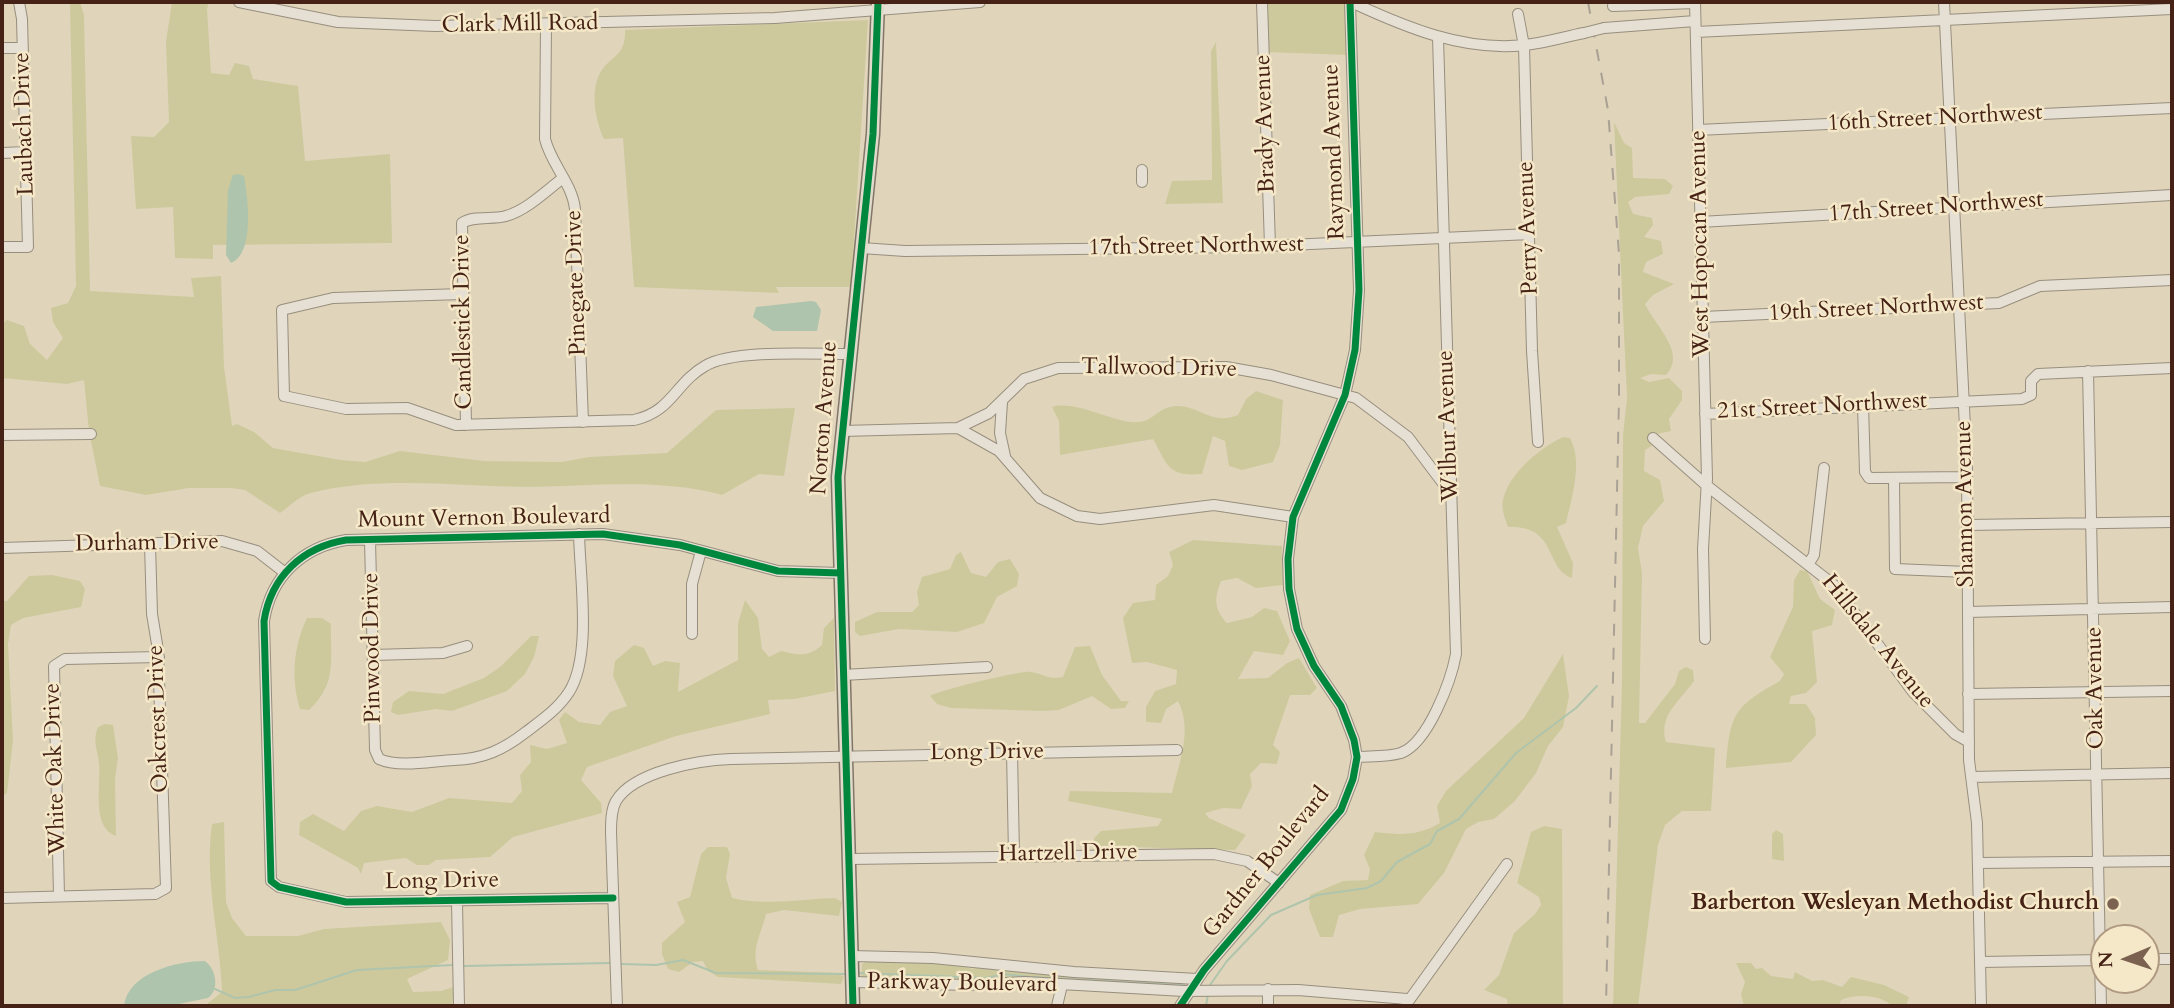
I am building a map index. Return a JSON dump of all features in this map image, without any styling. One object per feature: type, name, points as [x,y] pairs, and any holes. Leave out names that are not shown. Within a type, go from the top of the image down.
[{"type":"main road","name":"Norton Avenue","points":[[853,1006],[838,477],[873,134],[878,7]]},
{"type":"street","name":"Laubach Drive","points":[[2,247],[29,247],[19,2]]},
{"type":"street","name":"Clark Mill Road","points":[[239,2],[318,19],[361,24],[546,26],[804,16],[878,7],[980,2]]},
{"type":"street","name":"Brady Avenue","points":[[1262,2],[1270,246]]},
{"type":"street","points":[[1351,2],[1438,37],[1472,43],[1524,46],[1604,28],[1695,21]]},
{"type":"street","name":"Raymond Avenue","points":[[1351,2],[1358,300]]},
{"type":"street","points":[[1614,6],[1695,2]]},
{"type":"street","name":"West Hopocan Avenue","points":[[1695,2],[1705,414],[1705,639]]},
{"type":"street","name":"Shannon Avenue","points":[[1944,2],[1967,477],[1969,742],[1978,863],[1981,1006]]},
{"type":"street","points":[[1696,32],[2172,9]]},
{"type":"street","name":"Perry Avenue","points":[[1518,14],[1524,46],[1538,442]]},
{"type":"street","name":"Pinegate Drive","points":[[546,26],[545,139],[571,191],[575,209],[578,354],[583,422]]},
{"type":"street","name":"Wilbur Avenue","points":[[1357,757],[1396,754],[1413,745],[1451,678],[1456,654],[1438,37]]},
{"type":"street","points":[[2,48],[22,48]]},
{"type":"street","name":"16th Street Northwest","points":[[1698,130],[2172,108]]},
{"type":"street","points":[[2,153],[26,152]]},
{"type":"street","points":[[1142,170],[1142,182]]},
{"type":"street","name":"Candlestick Drive","points":[[466,425],[461,226],[465,220],[514,213],[563,178]]},
{"type":"street","name":"17th Street Northwest","points":[[1700,222],[2172,195]]},
{"type":"street","name":"17th Street Northwest","points":[[862,248],[905,251],[1270,246],[1530,234]]},
{"type":"street","name":"19th Street Northwest","points":[[1703,317],[2004,303],[2040,286],[2172,280]]},
{"type":"street","points":[[463,294],[333,298],[282,310],[284,396],[346,409],[407,408],[446,424],[634,421],[651,416],[667,405],[698,370],[718,359],[849,354]]},
{"type":"street","name":"Gardner Boulevard","points":[[1180,1006],[1197,979],[1341,810],[1351,787],[1357,757],[1346,716],[1314,666],[1297,629],[1288,579],[1293,517],[1345,395],[1355,350],[1358,300]]},
{"type":"street","name":"Tallwood Drive","points":[[842,431],[958,428],[989,414],[1024,379],[1048,370],[1150,366],[1249,370],[1345,395],[1372,408],[1399,428],[1419,448],[1451,494]]},
{"type":"street","name":"21st Street Northwest","points":[[1705,414],[2029,397],[2031,381],[2038,374],[2172,368]]},
{"type":"street","name":"Oak Avenue","points":[[2088,371],[2094,523],[2101,924]]},
{"type":"street","points":[[1003,398],[999,419],[1005,456]]},
{"type":"street","points":[[1863,405],[1865,472],[1868,478],[1967,477]]},
{"type":"street","points":[[958,428],[982,439],[1005,456],[1040,498],[1060,510],[1083,518],[1108,519],[1214,505],[1293,517]]},
{"type":"street","points":[[2,435],[91,434]]},
{"type":"street","name":"Hillsdale Avenue","points":[[1653,438],[1706,485],[1809,563],[1833,585],[1913,692],[1955,734],[1969,742]]},
{"type":"street","points":[[1809,563],[1814,555],[1824,468]]},
{"type":"street","points":[[1894,479],[1895,569],[1967,572]]},
{"type":"street","points":[[1967,525],[2172,522]]},
{"type":"street","name":"Mount Vernon Boulevard","points":[[275,884],[270,877],[264,621],[269,598],[284,572],[322,546],[346,540],[579,534],[645,538],[778,571],[840,573]]},
{"type":"street","name":"Pinwood Drive","points":[[370,540],[377,756],[392,762],[484,757],[509,745],[559,705],[575,680],[581,656],[579,534]]},
{"type":"street","name":"Durham Drive","points":[[2,548],[235,543],[264,555],[284,572]]},
{"type":"street","name":"Oakcrest Drive","points":[[59,896],[162,892],[166,888],[159,657],[152,614],[150,544]]},
{"type":"street","points":[[692,634],[692,584],[701,551]]},
{"type":"street","points":[[1968,612],[2172,607]]},
{"type":"street","points":[[373,655],[443,653],[467,646]]},
{"type":"street","name":"White Oak Drive","points":[[59,896],[54,666],[65,659],[159,657]]},
{"type":"street","points":[[843,675],[987,667]]},
{"type":"street","points":[[1968,694],[2172,691]]},
{"type":"street","name":"Long Drive","points":[[275,884],[346,902],[613,898],[611,819],[616,801],[625,791],[666,769],[694,762],[846,755],[1177,750]]},
{"type":"street","points":[[1012,752],[1014,855]]},
{"type":"street","points":[[1971,777],[2172,773]]},
{"type":"street","name":"Hartzell Drive","points":[[849,859],[1014,855],[1230,855],[1258,867],[1279,883]]},
{"type":"street","points":[[1978,863],[2172,860]]},
{"type":"street","name":"Parkway Boulevard","points":[[853,982],[967,985],[1008,981],[1189,991],[1268,989],[1406,1003],[1478,908],[1507,864]]},
{"type":"street","points":[[2,898],[59,896]]},
{"type":"street","points":[[613,898],[617,1006]]},
{"type":"street","points":[[457,902],[459,1006]]},
{"type":"street","name":"Parkway Boulevard","points":[[852,956],[923,957],[1074,972],[1197,979]]},
{"type":"street","points":[[1980,962],[2090,960]]},
{"type":"street","points":[[1057,1006],[1062,985]]},
{"type":"street","points":[[1268,989],[1268,1006]]},
{"type":"shaded area","points":[[70,2],[80,2],[84,15],[90,291],[194,297],[191,278],[221,276],[224,367],[232,426],[237,424],[254,432],[273,448],[341,460],[365,462],[400,451],[484,461],[562,462],[589,457],[667,453],[716,410],[795,408],[784,476],[759,474],[722,495],[675,486],[651,485],[530,487],[365,484],[307,494],[280,513],[245,490],[189,488],[146,495],[100,486],[89,431],[84,380],[67,384],[2,378],[2,324],[7,320],[24,326],[30,344],[47,360],[63,338],[53,322],[51,308],[68,303],[76,286]]},
{"type":"shaded area","points":[[172,2],[209,2],[207,9],[211,73],[229,75],[235,63],[249,66],[253,79],[298,86],[305,161],[390,154],[392,243],[213,245],[213,259],[175,258],[173,207],[136,209],[131,136],[154,137],[169,122],[166,42]]},
{"type":"shaded area","points":[[1263,2],[1348,2],[1348,55],[1265,52]]},
{"type":"shaded area","points":[[868,20],[851,287],[776,287],[779,293],[634,287],[623,138],[604,139],[595,99],[599,75],[623,46],[625,30]]},
{"type":"shaded area","points":[[1216,42],[1223,203],[1165,204],[1172,181],[1212,180],[1211,51]]},
{"type":"shaded area","points":[[1614,122],[1624,143],[1632,148],[1633,178],[1665,179],[1673,186],[1669,194],[1635,197],[1628,202],[1633,214],[1652,218],[1653,225],[1644,237],[1661,241],[1663,254],[1646,262],[1643,272],[1674,284],[1653,295],[1645,304],[1668,340],[1673,358],[1672,367],[1666,375],[1651,374],[1640,378],[1649,382],[1669,378],[1682,391],[1682,400],[1669,419],[1671,431],[1647,436],[1653,445],[1645,450],[1644,471],[1660,480],[1664,501],[1643,526],[1638,548],[1642,573],[1639,723],[1645,723],[1675,684],[1679,671],[1686,667],[1693,670],[1694,681],[1668,716],[1664,732],[1666,742],[1715,748],[1711,811],[1682,811],[1665,825],[1658,845],[1638,1006],[1613,1006],[1622,681],[1623,435],[1627,398]]},
{"type":"shaded area","points":[[233,175],[244,176],[247,197],[247,237],[239,258],[231,263],[226,255],[228,190]]},
{"type":"shaded area","points":[[816,302],[821,310],[817,331],[773,331],[753,317],[756,307]]},
{"type":"shaded area","points":[[1256,391],[1283,400],[1280,445],[1273,462],[1242,470],[1229,466],[1225,441],[1213,436],[1202,474],[1182,474],[1170,468],[1153,439],[1060,455],[1059,421],[1052,407],[1070,406],[1131,422],[1144,421],[1164,409],[1179,406],[1210,416],[1228,418],[1238,415],[1246,399]]},
{"type":"shaded area","points":[[1563,437],[1570,438],[1574,447],[1576,468],[1566,523],[1557,527],[1573,563],[1572,578],[1557,566],[1543,540],[1535,533],[1524,528],[1508,527],[1503,506],[1506,490],[1519,471],[1535,455]]},
{"type":"shaded area","points":[[1193,540],[1282,546],[1283,585],[1256,588],[1237,578],[1221,581],[1216,599],[1218,608],[1227,623],[1252,617],[1264,608],[1277,611],[1290,641],[1283,655],[1254,651],[1238,679],[1268,678],[1287,663],[1299,658],[1317,688],[1310,695],[1290,695],[1273,745],[1280,752],[1277,764],[1261,763],[1250,774],[1252,786],[1241,809],[1223,808],[1205,813],[1209,818],[1246,835],[1235,850],[1094,846],[1094,838],[1101,831],[1158,826],[1162,819],[1068,801],[1070,791],[1172,793],[1185,735],[1182,712],[1178,701],[1166,709],[1161,723],[1146,722],[1146,707],[1155,691],[1176,684],[1177,670],[1147,662],[1132,663],[1123,618],[1133,603],[1155,600],[1156,585],[1168,576],[1173,565],[1169,552]]},
{"type":"shaded area","points":[[961,552],[971,573],[986,577],[998,562],[1010,559],[1019,574],[1017,586],[997,597],[984,623],[957,632],[899,629],[860,636],[855,632],[855,622],[877,612],[912,612],[919,605],[917,592],[922,577],[950,569],[956,555]]},
{"type":"shaded area","points":[[1800,570],[1807,571],[1820,599],[1835,610],[1832,625],[1812,631],[1817,682],[1806,693],[1791,696],[1789,704],[1806,704],[1815,718],[1816,735],[1791,762],[1726,768],[1729,736],[1736,715],[1752,698],[1780,681],[1784,674],[1770,657],[1793,607],[1794,580]]},
{"type":"shaded area","points":[[52,575],[80,581],[85,589],[81,607],[23,618],[11,625],[8,644],[13,741],[7,793],[2,796],[2,601],[7,601],[29,576]]},
{"type":"shaded area","points":[[745,600],[758,618],[762,649],[769,657],[781,651],[803,654],[817,649],[822,645],[824,628],[834,618],[835,691],[795,699],[768,700],[770,714],[676,736],[587,767],[581,780],[601,803],[602,813],[513,837],[490,857],[436,860],[429,865],[417,865],[406,858],[364,863],[361,874],[358,868],[299,835],[300,822],[313,814],[344,831],[361,811],[377,806],[412,812],[449,798],[512,803],[522,791],[520,775],[531,762],[530,745],[547,749],[567,743],[559,720],[565,712],[579,722],[600,725],[610,712],[627,706],[613,676],[615,661],[634,645],[644,648],[653,666],[665,661],[680,663],[678,692],[738,660],[738,623]]},
{"type":"shaded area","points":[[307,618],[322,618],[331,624],[328,680],[325,690],[309,710],[300,709],[295,686],[296,652]]},
{"type":"shaded area","points":[[531,636],[539,636],[534,657],[525,674],[507,691],[452,711],[436,709],[398,715],[391,712],[393,702],[409,691],[443,694],[484,678],[500,667]]},
{"type":"shaded area","points":[[1090,646],[1102,675],[1121,701],[1129,701],[1125,708],[1111,709],[1092,696],[1059,710],[951,708],[937,704],[930,696],[980,681],[1024,672],[1054,678],[1063,677],[1075,647]]},
{"type":"shaded area","points":[[1563,654],[1569,696],[1563,727],[1548,746],[1536,773],[1515,801],[1494,819],[1478,822],[1466,829],[1444,873],[1418,904],[1360,909],[1339,915],[1333,937],[1320,937],[1309,909],[1310,895],[1343,881],[1368,880],[1370,869],[1364,855],[1375,832],[1409,834],[1440,823],[1437,806],[1446,791],[1524,718]]},
{"type":"shaded area","points":[[113,725],[118,758],[115,779],[116,836],[103,824],[99,805],[99,765],[95,737],[98,727]]},
{"type":"shaded area","points":[[224,822],[226,902],[232,918],[246,936],[298,936],[324,929],[441,922],[450,940],[448,960],[407,979],[413,992],[441,991],[454,987],[452,1006],[186,1006],[207,1004],[222,992],[211,887],[210,845],[212,824]]},
{"type":"shaded area","points":[[1544,826],[1562,829],[1563,1006],[1508,1006],[1507,999],[1484,990],[1499,975],[1514,933],[1541,905],[1539,897],[1517,883],[1531,832]]},
{"type":"shaded area","points":[[1776,830],[1783,834],[1784,861],[1772,859],[1772,834]]},
{"type":"shaded area","points":[[708,847],[727,847],[730,854],[726,878],[732,898],[771,902],[835,898],[842,902],[839,916],[784,910],[766,914],[756,955],[758,970],[839,973],[844,977],[841,984],[718,977],[708,971],[703,961],[693,962],[679,972],[668,969],[662,954],[662,943],[685,922],[677,902],[690,897],[701,854]]},
{"type":"shaded area","points":[[870,959],[955,963],[972,969],[983,966],[1183,981],[1184,986],[1019,978],[979,981],[861,978],[862,964]]},
{"type":"shaded area","points":[[205,961],[212,969],[215,979],[214,990],[208,998],[169,1006],[124,1006],[127,995],[144,977],[181,963]]},
{"type":"shaded area","points":[[1736,963],[1751,963],[1756,969],[1762,968],[1771,976],[1793,979],[1795,972],[1812,981],[1823,980],[1842,987],[1851,977],[1884,985],[1909,997],[1906,1006],[1893,1006],[1882,999],[1861,996],[1841,1000],[1839,1006],[1744,1006],[1741,994],[1745,982]]},
{"type":"waterway","points":[[1210,985],[1227,961],[1271,915],[1317,895],[1367,888],[1381,881],[1397,862],[1430,844],[1437,831],[1459,819],[1516,753],[1576,708],[1597,686]]},
{"type":"waterway","points":[[621,964],[656,965],[683,960],[716,973],[847,974]]},
{"type":"waterway","points":[[464,966],[610,963]]},
{"type":"waterway","points":[[215,989],[235,998],[249,997],[275,990],[295,990],[357,970],[453,965]]},
{"type":"waterway","points":[[858,973],[986,978],[1004,974],[1184,985]]},
{"type":"waterway","points":[[1206,1006],[1208,994]]},
{"type":"railway","points":[[1588,2],[1608,110],[1619,254],[1619,398],[1606,1006]]},
{"type":"cycle path","points":[[853,1006],[838,477],[873,134],[878,2]]},
{"type":"cycle path","points":[[1180,1006],[1204,970],[1341,810],[1353,779],[1357,757],[1354,740],[1341,706],[1314,666],[1297,629],[1289,589],[1288,559],[1293,517],[1345,395],[1355,350],[1359,290],[1350,2]]},
{"type":"cycle path","points":[[613,898],[346,902],[279,887],[271,881],[264,621],[274,590],[282,577],[292,566],[316,549],[346,540],[603,534],[680,545],[778,571],[840,573]]},
{"type":"place","name":"Barberton Wesleyan Methodist Church","points":[[2113,904]]}]
